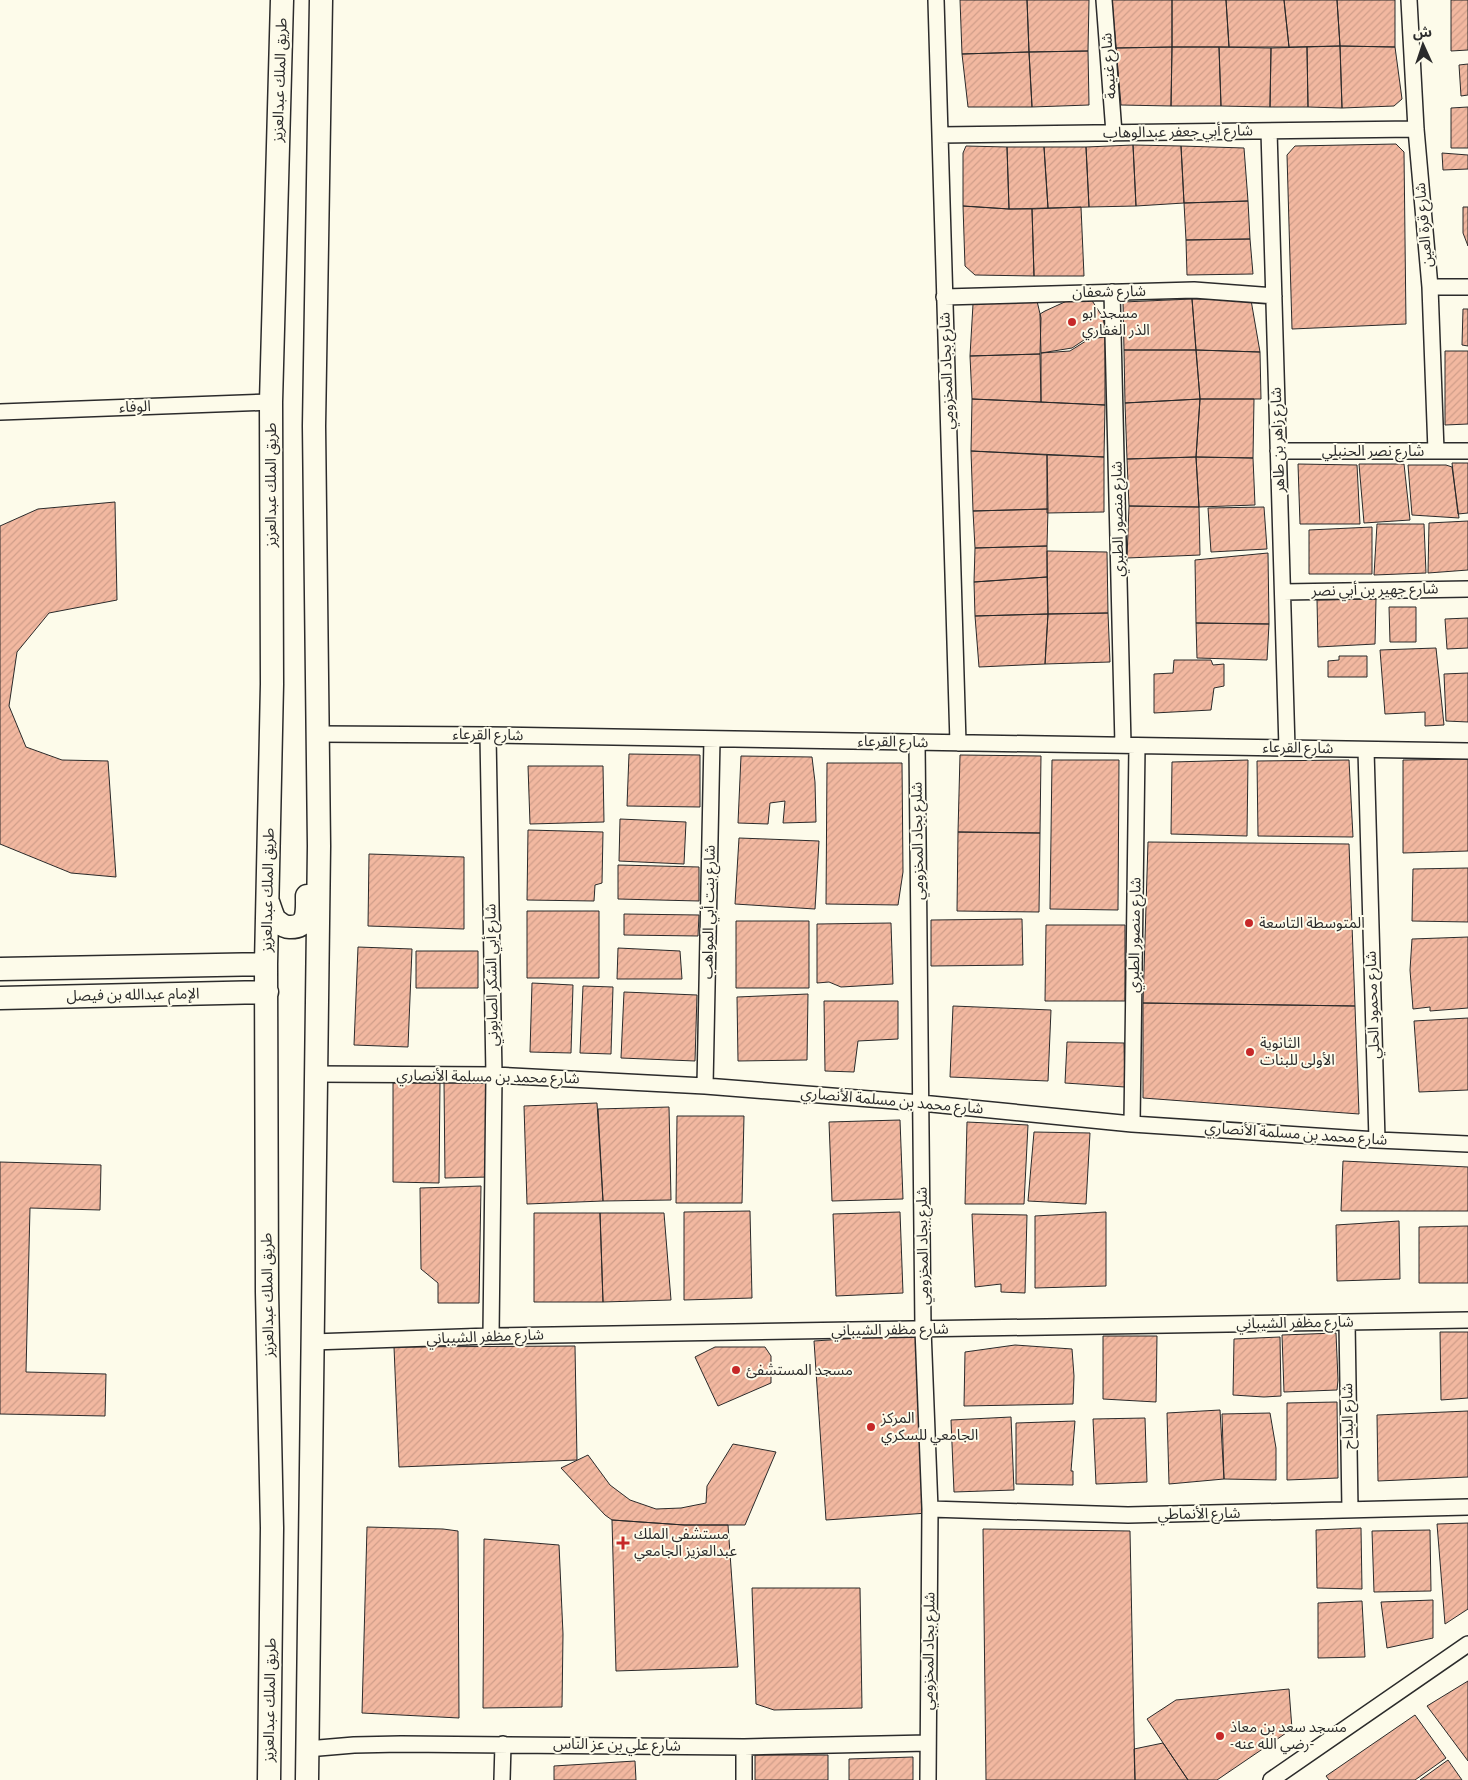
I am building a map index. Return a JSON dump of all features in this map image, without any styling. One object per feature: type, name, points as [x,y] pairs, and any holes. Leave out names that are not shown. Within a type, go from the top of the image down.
[{"type":"main road","name":"طريق الملك عبدالعزيز","points":[[269,1780],[272,1528],[267,1292],[266,964],[272,684],[271,402],[282,0]]},
{"type":"main road","points":[[307,1780],[319,836],[314,426],[321,0]]},
{"type":"main road","points":[[268,902],[275,919],[285,927],[296,927],[304,922],[307,912],[308,698],[316,620]]},
{"type":"main road","name":"الإمام عبدالله بن فيصل","points":[[0,969],[266,964]]},
{"type":"main road","name":"الإمام عبدالله بن فيصل","points":[[0,998],[267,992]]},
{"type":"street","name":"شارع بجاد المخزومي","points":[[936,0],[958,743]]},
{"type":"street","name":"شارع غنيمة","points":[[1104,0],[1114,133]]},
{"type":"street","name":"شارع قرة العين","points":[[1409,0],[1416,129],[1430,287],[1436,451]]},
{"type":"street","name":"شارع أبي جعفر عبدالوهاب","points":[[940,135],[1416,129]]},
{"type":"street","name":"شارع زاهر بن طاهر","points":[[1269,131],[1287,748]]},
{"type":"street","points":[[1430,287],[1468,287]]},
{"type":"street","name":"شارع شعفان","points":[[944,297],[1194,290],[1274,296]]},
{"type":"street","name":"شارع منصور الطبري","points":[[1112,292],[1130,746],[1132,1124]]},
{"type":"street","name":"الوفاء","points":[[0,412],[271,402]]},
{"type":"street","name":"شارع نصر الحنبلي","points":[[1278,451],[1468,451]]},
{"type":"street","name":"شارع جهير بن أبي نصر","points":[[1283,592],[1468,589]]},
{"type":"street","name":"شارع القرعاء","points":[[318,734],[488,735],[1468,751]]},
{"type":"street","name":"شارع أبي الشكر الصابوني","points":[[488,735],[494,1074],[491,1336]]},
{"type":"street","name":"شارع بنت أبي المواهب","points":[[705,1086],[712,739]]},
{"type":"street","name":"شلرع بجاد المخزومي","points":[[917,742],[923,1329],[930,1509],[928,1780]]},
{"type":"street","name":"شارع محمود الحلي","points":[[1366,750],[1377,1140]]},
{"type":"street","name":"شارع محمد بن مسلمة الأنصاري","points":[[315,1074],[494,1074],[705,1086],[921,1103],[1132,1124],[1468,1144]]},
{"type":"street","name":"شارع مظفر الشيباني","points":[[312,1342],[491,1336],[1468,1320]]},
{"type":"street","name":"شارع البداح","points":[[1347,1322],[1350,1510]]},
{"type":"street","name":"شارع الأنماطي","points":[[930,1509],[1128,1515],[1468,1508]]},
{"type":"street","points":[[1272,1780],[1468,1644]]},
{"type":"street","name":"شارع علي بن عز الناس","points":[[307,1749],[354,1744],[744,1747],[928,1743]]},
{"type":"street","points":[[502,1744],[502,1780]]},
{"type":"street","points":[[744,1747],[744,1780]]},
{"type":"building","points":[[960,0],[1027,0],[1029,52],[962,54]]},
{"type":"building","points":[[1027,0],[1089,0],[1088,51],[1029,52]]},
{"type":"building","points":[[1112,0],[1172,0],[1172,47],[1116,48]]},
{"type":"building","points":[[1172,0],[1226,0],[1229,47],[1172,47]]},
{"type":"building","points":[[1226,0],[1284,0],[1289,47],[1229,47]]},
{"type":"building","points":[[1284,0],[1337,0],[1340,46],[1289,47]]},
{"type":"building","points":[[1337,0],[1395,0],[1395,47],[1340,46]]},
{"type":"building","points":[[1451,0],[1468,0],[1468,50],[1451,51]]},
{"type":"building","points":[[1340,46],[1395,47],[1402,99],[1394,106],[1342,108]]},
{"type":"building","points":[[1340,46],[1342,108],[1308,107],[1307,47]]},
{"type":"building","points":[[1172,47],[1219,47],[1221,106],[1171,106]]},
{"type":"building","points":[[1172,47],[1171,106],[1121,105],[1116,48]]},
{"type":"building","points":[[1219,47],[1271,48],[1270,107],[1221,106]]},
{"type":"building","points":[[1307,47],[1308,107],[1270,107],[1271,48]]},
{"type":"building","points":[[1088,51],[1089,105],[1032,107],[1029,52]]},
{"type":"building","points":[[1029,52],[1032,107],[968,107],[962,54]]},
{"type":"building","points":[[1468,64],[1468,95],[1461,96],[1459,65]]},
{"type":"building","points":[[1468,107],[1468,148],[1451,148],[1451,108]]},
{"type":"building","points":[[1396,144],[1404,152],[1406,324],[1292,329],[1287,155],[1295,146]]},
{"type":"building","points":[[1133,145],[1136,206],[1089,207],[1086,147]]},
{"type":"building","points":[[1133,145],[1181,146],[1184,203],[1136,206]]},
{"type":"building","points":[[966,146],[1007,147],[1009,209],[963,206],[963,153]]},
{"type":"building","points":[[1181,146],[1244,148],[1248,201],[1184,203]]},
{"type":"building","points":[[1007,147],[1044,147],[1048,208],[1009,209]]},
{"type":"building","points":[[1044,147],[1086,147],[1089,207],[1048,208]]},
{"type":"building","points":[[1442,153],[1468,155],[1468,169],[1443,170]]},
{"type":"building","points":[[1248,201],[1250,239],[1186,240],[1184,203]]},
{"type":"building","points":[[963,206],[1032,209],[1034,276],[975,275],[965,266]]},
{"type":"building","points":[[1081,207],[1084,276],[1034,276],[1032,209]]},
{"type":"building","points":[[1463,207],[1468,207],[1468,246],[1463,233]]},
{"type":"building","points":[[1250,239],[1253,274],[1187,275],[1186,240]]},
{"type":"building","name":"مسجد ابو الذر الغفاري","points":[[1091,299],[1102,316],[1105,326],[1072,348],[1041,353],[1040,314],[1069,300]]},
{"type":"building","points":[[1192,299],[1251,300],[1260,352],[1196,350]]},
{"type":"building","points":[[1192,299],[1196,350],[1124,350],[1123,302]]},
{"type":"building","points":[[1037,301],[1041,318],[1040,354],[970,356],[973,304]]},
{"type":"building","points":[[1463,309],[1468,309],[1468,346],[1462,345]]},
{"type":"building","points":[[1105,337],[1105,405],[1041,402],[1041,353],[1070,351],[1089,339]]},
{"type":"building","points":[[1124,350],[1196,350],[1200,399],[1125,403]]},
{"type":"building","points":[[1196,350],[1260,352],[1261,399],[1200,399]]},
{"type":"building","points":[[1445,351],[1468,351],[1468,424],[1445,425]]},
{"type":"building","points":[[1040,354],[1041,402],[972,399],[970,356]]},
{"type":"building","points":[[972,399],[1105,405],[1104,457],[971,451]]},
{"type":"building","points":[[1200,399],[1254,399],[1253,458],[1196,457]]},
{"type":"building","points":[[1200,399],[1196,457],[1127,459],[1125,403]]},
{"type":"building","points":[[971,451],[1047,455],[1048,509],[973,511]]},
{"type":"building","points":[[1047,455],[1104,457],[1104,512],[1047,513]]},
{"type":"building","points":[[1196,457],[1199,507],[1129,506],[1127,459]]},
{"type":"building","points":[[1196,457],[1253,458],[1255,505],[1199,507]]},
{"type":"building","points":[[1452,463],[1468,463],[1468,513],[1458,514]]},
{"type":"building","points":[[1298,464],[1357,465],[1360,524],[1300,524]]},
{"type":"building","points":[[1359,464],[1404,464],[1410,520],[1364,523]]},
{"type":"building","points":[[1408,465],[1446,465],[1452,467],[1459,518],[1412,515]]},
{"type":"building","points":[[115,502],[117,600],[49,613],[17,652],[9,706],[26,747],[62,760],[108,761],[116,877],[71,873],[0,844],[0,526],[38,509]]},
{"type":"building","points":[[1129,506],[1199,507],[1200,555],[1127,558]]},
{"type":"building","points":[[1264,507],[1267,549],[1211,552],[1208,508]]},
{"type":"building","points":[[1048,509],[1047,546],[975,548],[973,511]]},
{"type":"building","points":[[1468,521],[1468,570],[1428,573],[1429,523]]},
{"type":"building","points":[[1377,524],[1424,524],[1426,573],[1374,575]]},
{"type":"building","points":[[1372,527],[1372,574],[1309,574],[1309,530]]},
{"type":"building","points":[[1047,546],[1047,577],[974,582],[975,548]]},
{"type":"building","points":[[1047,551],[1107,552],[1108,613],[1048,614]]},
{"type":"building","points":[[1268,553],[1269,624],[1196,623],[1195,560]]},
{"type":"building","points":[[1047,577],[1048,614],[975,616],[974,582]]},
{"type":"building","points":[[1376,599],[1375,644],[1318,647],[1317,600]]},
{"type":"building","points":[[1389,607],[1416,607],[1416,642],[1390,642]]},
{"type":"building","points":[[1108,613],[1110,662],[1045,664],[1048,614]]},
{"type":"building","points":[[1048,614],[1045,664],[979,667],[975,616]]},
{"type":"building","points":[[1468,618],[1468,648],[1447,649],[1445,619]]},
{"type":"building","points":[[1196,623],[1269,624],[1267,660],[1197,658]]},
{"type":"building","points":[[1436,648],[1444,725],[1425,726],[1425,712],[1385,714],[1380,650]]},
{"type":"building","points":[[1339,656],[1367,656],[1367,677],[1328,677],[1328,661],[1339,660]]},
{"type":"building","points":[[1174,660],[1211,660],[1213,665],[1224,664],[1224,686],[1214,688],[1211,710],[1154,713],[1154,674],[1173,673]]},
{"type":"building","points":[[1468,673],[1468,722],[1446,721],[1444,674]]},
{"type":"building","points":[[629,754],[700,755],[700,807],[627,806]]},
{"type":"building","points":[[960,755],[1041,756],[1040,833],[958,832]]},
{"type":"building","points":[[741,756],[812,757],[816,822],[783,823],[785,801],[770,803],[768,824],[738,823]]},
{"type":"building","points":[[1468,759],[1468,851],[1403,853],[1403,760]]},
{"type":"building","points":[[1052,760],[1119,760],[1118,910],[1050,909]]},
{"type":"building","points":[[1248,760],[1247,836],[1171,834],[1172,762]]},
{"type":"building","points":[[1349,760],[1353,837],[1258,836],[1257,761]]},
{"type":"building","points":[[827,763],[902,763],[903,872],[898,905],[826,904]]},
{"type":"building","points":[[528,766],[603,766],[604,822],[530,824]]},
{"type":"building","points":[[620,819],[686,822],[684,864],[619,861]]},
{"type":"building","points":[[528,830],[603,832],[602,883],[595,885],[594,901],[527,900]]},
{"type":"building","points":[[958,832],[1040,833],[1039,912],[957,911]]},
{"type":"building","points":[[739,838],[819,841],[815,909],[735,904]]},
{"type":"building","name":"المتوسطة التاسعة","points":[[1148,842],[1349,844],[1355,1006],[1143,1003]]},
{"type":"building","points":[[369,854],[464,857],[464,929],[368,926]]},
{"type":"building","points":[[618,865],[699,867],[699,901],[618,899]]},
{"type":"building","points":[[1468,868],[1468,922],[1412,921],[1413,869]]},
{"type":"building","points":[[527,911],[599,911],[599,978],[527,978]]},
{"type":"building","points":[[624,914],[699,915],[698,936],[624,935]]},
{"type":"building","points":[[1022,919],[1023,965],[931,966],[931,920]]},
{"type":"building","points":[[736,921],[809,921],[809,988],[736,988]]},
{"type":"building","points":[[891,923],[893,984],[841,987],[829,982],[817,983],[817,924]]},
{"type":"building","points":[[1046,925],[1125,925],[1125,1001],[1045,1001]]},
{"type":"building","points":[[1468,937],[1468,1008],[1430,1011],[1430,1007],[1413,1009],[1410,970],[1412,939]]},
{"type":"building","points":[[358,947],[412,949],[408,1047],[354,1045]]},
{"type":"building","points":[[618,948],[680,951],[682,979],[617,979]]},
{"type":"building","points":[[416,951],[478,951],[478,988],[416,988]]},
{"type":"building","points":[[532,983],[573,985],[571,1053],[530,1052]]},
{"type":"building","points":[[583,986],[613,987],[611,1054],[580,1053]]},
{"type":"building","points":[[624,992],[697,995],[695,1061],[621,1058]]},
{"type":"building","points":[[808,994],[807,1060],[738,1061],[737,997]]},
{"type":"building","points":[[824,1001],[898,1001],[898,1039],[858,1041],[854,1072],[825,1071]]},
{"type":"building","name":"الثانوية الأولى للبنات","points":[[1143,1003],[1355,1006],[1359,1114],[1143,1098]]},
{"type":"building","points":[[953,1006],[1051,1010],[1048,1081],[950,1077]]},
{"type":"building","points":[[1468,1018],[1468,1090],[1419,1092],[1414,1021]]},
{"type":"building","points":[[1067,1042],[1124,1043],[1125,1087],[1065,1083]]},
{"type":"building","points":[[488,1081],[488,1177],[445,1178],[444,1082]]},
{"type":"building","points":[[393,1083],[440,1083],[439,1183],[393,1182]]},
{"type":"building","points":[[597,1103],[603,1201],[527,1204],[524,1106]]},
{"type":"building","points":[[669,1107],[671,1200],[603,1201],[598,1109]]},
{"type":"building","points":[[677,1116],[744,1116],[742,1203],[676,1203]]},
{"type":"building","points":[[900,1120],[903,1199],[832,1201],[829,1122]]},
{"type":"building","points":[[967,1122],[1028,1125],[1024,1204],[965,1204]]},
{"type":"building","points":[[1034,1132],[1090,1133],[1086,1204],[1028,1201]]},
{"type":"building","points":[[1343,1161],[1468,1167],[1468,1211],[1341,1211]]},
{"type":"building","points":[[0,1162],[101,1165],[100,1210],[30,1208],[26,1372],[106,1374],[105,1416],[0,1414]]},
{"type":"building","points":[[481,1186],[479,1303],[438,1303],[438,1283],[421,1269],[420,1188]]},
{"type":"building","points":[[750,1211],[752,1298],[684,1300],[684,1212]]},
{"type":"building","points":[[900,1212],[903,1293],[836,1296],[833,1214]]},
{"type":"building","points":[[1106,1212],[1106,1286],[1035,1288],[1035,1216]]},
{"type":"building","points":[[534,1213],[600,1213],[603,1302],[534,1302]]},
{"type":"building","points":[[600,1213],[664,1213],[671,1300],[603,1302]]},
{"type":"building","points":[[972,1214],[1027,1215],[1025,1293],[1001,1292],[1001,1284],[975,1287]]},
{"type":"building","points":[[1399,1221],[1400,1279],[1337,1281],[1336,1225]]},
{"type":"building","points":[[1468,1226],[1468,1283],[1419,1283],[1419,1227]]},
{"type":"building","points":[[1440,1332],[1468,1332],[1468,1398],[1441,1400]]},
{"type":"building","points":[[1336,1333],[1337,1390],[1284,1392],[1282,1335]]},
{"type":"building","name":"المركز الجامعي للسكري","points":[[919,1334],[928,1513],[826,1520],[814,1341]]},
{"type":"building","points":[[1103,1336],[1157,1336],[1156,1402],[1103,1399]]},
{"type":"building","points":[[1280,1337],[1281,1396],[1233,1395],[1234,1339]]},
{"type":"building","points":[[1015,1345],[1072,1349],[1074,1376],[1073,1404],[964,1406],[965,1352]]},
{"type":"building","points":[[575,1346],[577,1460],[399,1467],[394,1347]]},
{"type":"building","name":"مسجد المستشفئ","points":[[715,1347],[765,1347],[771,1356],[771,1383],[718,1406],[695,1357]]},
{"type":"building","points":[[1337,1402],[1338,1478],[1287,1480],[1287,1403]]},
{"type":"building","points":[[1220,1410],[1224,1479],[1169,1484],[1167,1413]]},
{"type":"building","points":[[1468,1411],[1468,1477],[1378,1481],[1377,1415]]},
{"type":"building","points":[[1270,1413],[1276,1448],[1276,1480],[1224,1479],[1222,1414]]},
{"type":"building","points":[[1011,1417],[1014,1490],[954,1492],[951,1420]]},
{"type":"building","points":[[1145,1418],[1147,1482],[1096,1484],[1093,1419]]},
{"type":"building","points":[[1075,1421],[1071,1471],[1073,1471],[1073,1485],[1016,1484],[1016,1423]]},
{"type":"building","points":[[733,1444],[776,1452],[745,1525],[684,1525],[612,1520],[561,1468],[588,1455],[610,1485],[630,1500],[656,1509],[681,1508],[706,1503],[707,1486]]},
{"type":"building","name":"مستشفى الملك عبدالعزيز الجامعي","points":[[612,1520],[684,1525],[728,1525],[738,1667],[616,1671]]},
{"type":"building","points":[[1468,1523],[1468,1609],[1445,1624],[1437,1524]]},
{"type":"building","points":[[367,1527],[458,1531],[459,1718],[362,1713]]},
{"type":"building","points":[[1361,1528],[1362,1589],[1317,1588],[1316,1530]]},
{"type":"building","points":[[983,1529],[1130,1531],[1135,1780],[986,1780]]},
{"type":"building","points":[[1430,1530],[1431,1591],[1374,1592],[1372,1531]]},
{"type":"building","points":[[484,1539],[559,1545],[563,1634],[562,1707],[483,1708]]},
{"type":"building","points":[[752,1588],[860,1588],[862,1708],[774,1710],[756,1704]]},
{"type":"building","points":[[1433,1600],[1433,1638],[1387,1648],[1381,1602]]},
{"type":"building","points":[[1362,1601],[1365,1657],[1318,1658],[1318,1603]]},
{"type":"building","points":[[1468,1681],[1468,1761],[1427,1706]]},
{"type":"building","name":"مسجد سعد بن معاذ -رضي الله عنه-","points":[[1289,1689],[1292,1729],[1217,1780],[1188,1780],[1147,1719],[1176,1700]]},
{"type":"building","points":[[1415,1715],[1446,1758],[1415,1780],[1329,1780],[1326,1776]]},
{"type":"building","points":[[1163,1743],[1188,1780],[1135,1780],[1134,1749]]},
{"type":"building","points":[[755,1755],[828,1755],[828,1780],[755,1780]]},
{"type":"building","points":[[913,1757],[913,1780],[849,1780],[849,1759]]},
{"type":"building","points":[[1448,1760],[1462,1780],[1420,1780]]},
{"type":"building","points":[[635,1761],[636,1780],[554,1780],[554,1766]]},
{"type":"place","name":"مسجد ابو الذر الغفاري","points":[[1072,322]]},
{"type":"place","name":"المتوسطة التاسعة","points":[[1249,923]]},
{"type":"place","name":"الثانوية الأولى للبنات","points":[[1250,1052]]},
{"type":"place","name":"مسجد المستشفئ","points":[[736,1370]]},
{"type":"place","name":"المركز الجامعي للسكري","points":[[871,1427]]},
{"type":"place","name":"مستشفى الملك عبدالعزيز الجامعي","points":[[623,1543]]},
{"type":"place","name":"مسجد سعد بن معاذ -رضي الله عنه-","points":[[1220,1736]]}]
